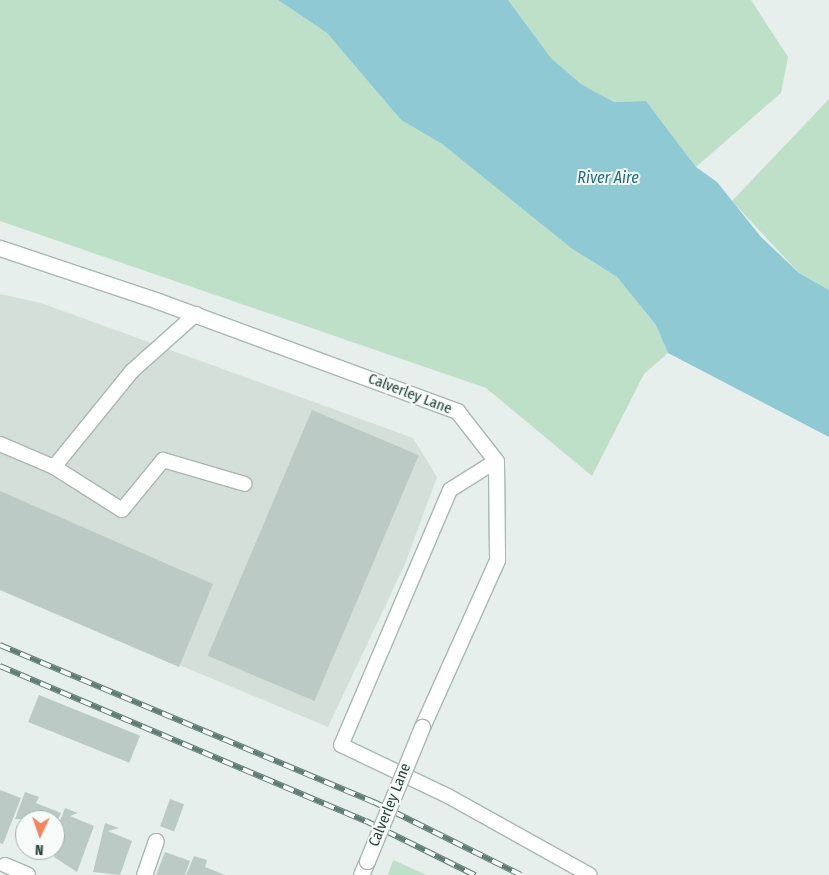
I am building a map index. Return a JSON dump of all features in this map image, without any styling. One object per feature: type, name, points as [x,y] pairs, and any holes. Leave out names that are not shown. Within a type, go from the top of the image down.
[{"type":"street","name":"Calverley Lane","points":[[0,248],[196,314],[456,411],[496,461],[497,560],[422,727],[364,868]]},
{"type":"street","points":[[144,875],[156,842]]},
{"type":"lane","points":[[54,467],[132,371],[196,314]]},
{"type":"lane","points":[[0,444],[54,467],[122,510],[164,460],[244,484]]},
{"type":"lane","points":[[496,461],[450,490],[341,745],[448,796],[590,875]]},
{"type":"lane","points":[[5,865],[28,875]]},
{"type":"shaded area","points":[[0,294],[41,303],[413,438],[437,477],[405,564],[328,727],[0,590]]},
{"type":"green space","points":[[0,0],[278,0],[327,33],[401,120],[442,144],[571,248],[617,277],[656,325],[668,353],[644,374],[592,476],[486,388],[0,221]]},
{"type":"green space","points":[[508,0],[751,0],[788,57],[781,93],[696,167],[646,101],[614,102],[581,84],[551,58]]},
{"type":"green space","points":[[829,99],[829,290],[799,273],[732,201]]},
{"type":"green space","points":[[393,860],[427,875],[388,875]]},
{"type":"water","name":"River Aire","points":[[278,0],[508,0],[551,58],[581,84],[614,102],[646,101],[696,167],[717,182],[761,237],[799,273],[829,290],[829,437],[668,353],[656,325],[617,277],[571,248],[442,144],[401,120],[327,33]]},
{"type":"building","points":[[312,410],[419,455],[314,701],[208,656]]},
{"type":"building","points":[[0,491],[213,584],[179,667],[0,590]]},
{"type":"building","points":[[39,695],[140,736],[129,763],[28,722]]},
{"type":"building","points":[[0,790],[21,798],[3,844],[0,843]]},
{"type":"building","points":[[25,792],[39,797],[36,803],[54,810],[18,810]]},
{"type":"building","points":[[170,799],[184,804],[174,831],[160,826]]},
{"type":"building","points":[[65,808],[78,813],[70,816],[94,826],[77,872],[59,860],[65,860]]},
{"type":"building","points":[[105,823],[119,828],[108,831],[132,841],[120,875],[93,872]]},
{"type":"building","points":[[165,852],[190,861],[185,875],[156,875]]},
{"type":"building","points":[[194,856],[207,860],[205,867],[225,875],[186,875]]},
{"type":"railway","points":[[0,645],[374,802],[521,875]]},
{"type":"railway","points":[[0,666],[366,821],[475,875]]}]
